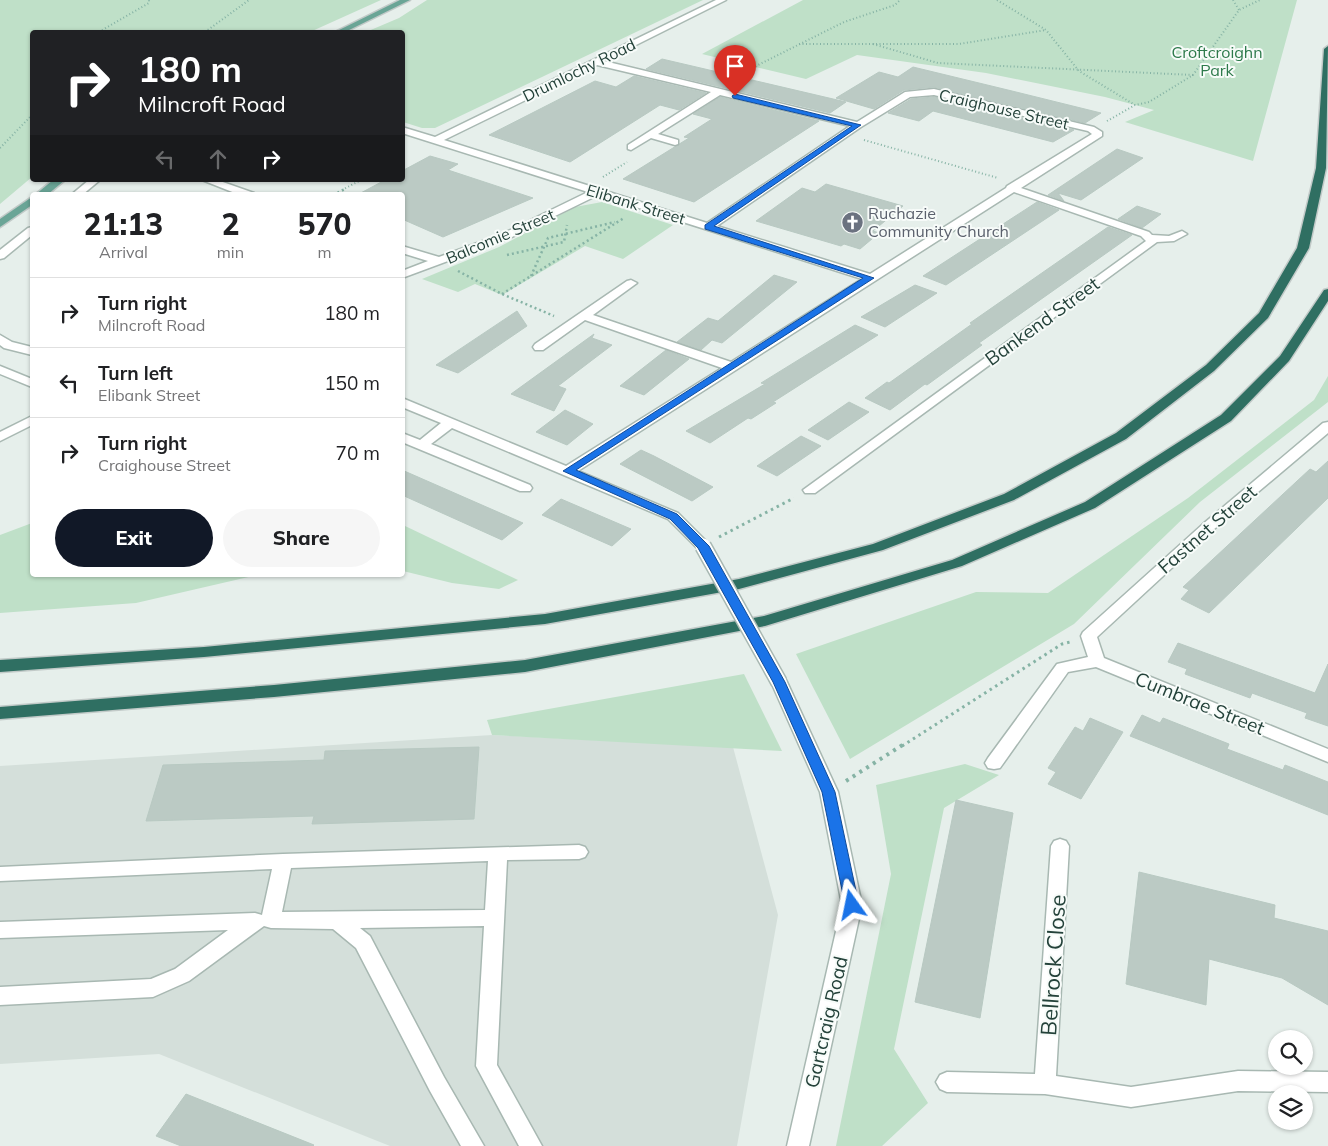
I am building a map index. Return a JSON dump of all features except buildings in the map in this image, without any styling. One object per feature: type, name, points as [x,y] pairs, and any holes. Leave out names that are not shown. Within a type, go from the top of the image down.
[{"type":"highway","points":[[0,666],[204,652],[554,617],[739,584],[878,547],[1008,496],[1121,436],[1210,368],[1264,315],[1302,248],[1321,168],[1328,49]]},
{"type":"highway","points":[[0,713],[274,691],[525,666],[765,622],[957,563],[1090,504],[1226,418],[1285,358],[1328,292]]},
{"type":"main road","points":[[343,30],[406,0]]},
{"type":"main road","points":[[44,192],[57,182]]},
{"type":"main road","points":[[0,224],[30,202]]},
{"type":"street","name":"Drumlochy Road","points":[[435,140],[722,0]]},
{"type":"street","points":[[596,62],[858,125]]},
{"type":"street","points":[[631,147],[718,92]]},
{"type":"street","name":"Craighouse Street","points":[[708,227],[844,134],[908,94],[934,92],[1095,132]]},
{"type":"street","name":"Elibank Street","points":[[405,131],[870,278]]},
{"type":"street","points":[[568,471],[1014,186],[1095,132]]},
{"type":"street","points":[[650,135],[675,142]]},
{"type":"street","points":[[80,192],[92,182]]},
{"type":"street","points":[[213,182],[241,192]]},
{"type":"street","points":[[1014,186],[1145,234],[1148,238],[1170,239],[1182,234]]},
{"type":"street","name":"Balcomie Street","points":[[405,274],[506,236],[591,190]]},
{"type":"street","points":[[0,256],[30,232]]},
{"type":"street","name":"Bankend Street","points":[[810,490],[1152,242],[1148,238]]},
{"type":"street","points":[[405,249],[439,262]]},
{"type":"street","points":[[539,347],[631,284]]},
{"type":"street","points":[[584,316],[732,367]]},
{"type":"street","points":[[3,344],[30,351]]},
{"type":"street","points":[[0,370],[30,382]]},
{"type":"street","name":"Gartcraig Road","points":[[405,403],[674,516],[703,546],[779,682],[829,792],[852,905],[798,1146]]},
{"type":"street","points":[[0,437],[30,421]]},
{"type":"street","points":[[422,445],[452,422]]},
{"type":"street","name":"Fastnet Street","points":[[1089,636],[1208,527],[1328,426]]},
{"type":"street","points":[[405,438],[525,488]]},
{"type":"street","points":[[994,763],[1063,668],[1098,661],[1089,636]]},
{"type":"street","name":"Cumbrae Street","points":[[1098,661],[1328,756]]},
{"type":"street","name":"Bellrock Close","points":[[1045,1084],[1060,846]]},
{"type":"street","points":[[0,874],[283,861],[580,852]]},
{"type":"street","points":[[498,853],[486,1066],[531,1146]]},
{"type":"street","points":[[0,996],[153,988],[182,975],[263,920],[283,861]]},
{"type":"street","points":[[0,930],[263,920],[494,918]]},
{"type":"street","points":[[337,920],[363,942],[436,1084],[472,1146]]},
{"type":"street","points":[[946,1082],[1045,1084],[1131,1097],[1238,1081],[1328,1082]]},
{"type":"path","points":[[102,30],[149,3],[149,0]]},
{"type":"path","points":[[208,30],[249,0]]},
{"type":"path","points":[[718,92],[758,65],[799,44],[844,22],[895,6],[900,0]]},
{"type":"path","points":[[997,0],[1046,30],[1079,71],[1135,105]]},
{"type":"path","points":[[1233,0],[1239,10]]},
{"type":"path","points":[[1095,132],[1135,105],[1149,102],[1194,75],[1239,10],[1260,0]]},
{"type":"path","points":[[799,44],[959,44],[1046,30]]},
{"type":"path","points":[[873,44],[938,63],[1194,75]]},
{"type":"path","points":[[0,148],[30,117]]},
{"type":"path","points":[[844,134],[1014,186]]},
{"type":"path","points":[[591,190],[638,155],[631,147]]},
{"type":"path","points":[[339,192],[357,182]]},
{"type":"path","points":[[502,294],[643,206]]},
{"type":"path","points":[[530,276],[548,238],[618,222]]},
{"type":"path","points":[[439,262],[502,294],[573,324]]},
{"type":"path","points":[[703,546],[810,490]]},
{"type":"path","points":[[829,792],[1062,644],[1089,636]]},
{"type":"shaded area","points":[[492,735],[733,747],[778,915],[737,1146],[390,1146],[159,1054],[0,1064],[0,766]]},
{"type":"green space","points":[[0,0],[381,0],[314,30],[30,30],[30,179],[0,204]]},
{"type":"green space","points":[[427,0],[703,0],[435,128],[422,128],[405,123],[405,30],[371,30],[399,18]]},
{"type":"green space","name":"Croftcroighn Park","points":[[803,0],[1297,0],[1253,161],[1125,122],[1154,110],[1105,97],[986,73],[857,55],[806,79],[702,54]]},
{"type":"green space","points":[[602,202],[673,225],[623,259],[585,246],[502,295],[475,284],[458,292],[422,279],[499,247],[575,207]]},
{"type":"green space","points":[[1328,376],[1328,402],[1200,502],[1074,624],[850,759],[796,654],[976,592],[1048,593],[1188,498],[1314,400]]},
{"type":"green space","points":[[30,524],[30,577],[248,577],[136,603],[0,613],[0,535]]},
{"type":"green space","points":[[405,526],[518,580],[499,589],[452,583],[405,571]]},
{"type":"green space","points":[[744,674],[782,751],[492,735],[487,720]]},
{"type":"green space","points":[[965,764],[999,775],[944,808],[894,1049],[928,1103],[882,1146],[836,1146],[891,874],[876,785]]},
{"type":"place","name":"Ruchazie Community Church","points":[[852,222]]},
{"type":"route","points":[[735,96],[858,125],[708,227],[870,278],[568,471],[674,516],[703,546],[779,682],[829,792],[852,905]]}]
